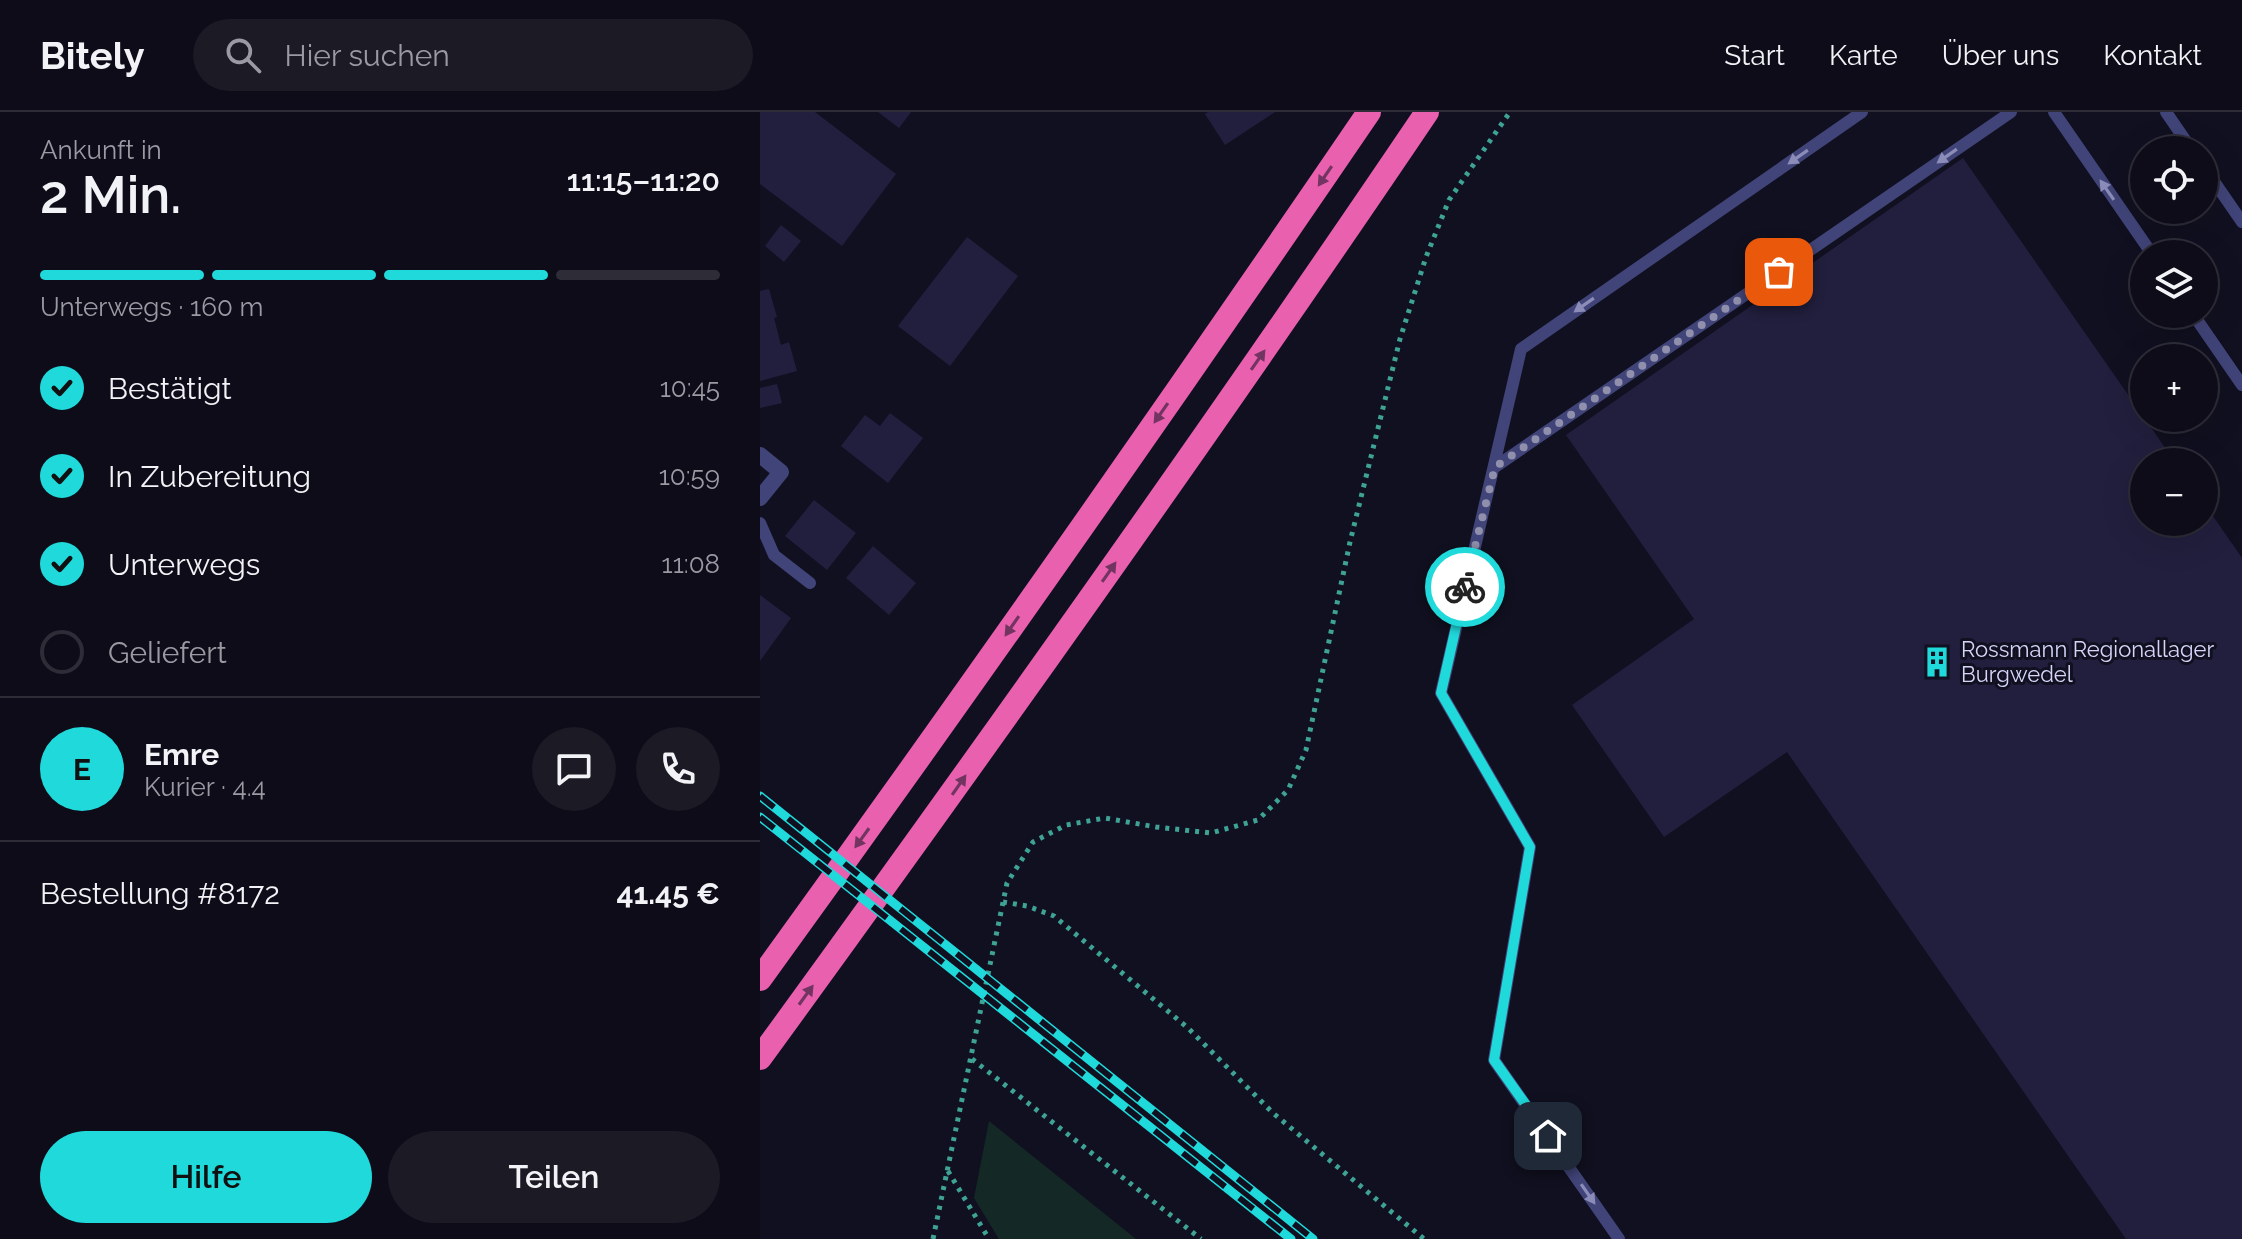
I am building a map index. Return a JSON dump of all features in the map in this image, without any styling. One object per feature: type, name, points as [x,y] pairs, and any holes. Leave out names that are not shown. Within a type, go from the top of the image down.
[{"type":"highway","points":[[760,979],[892,797],[1369,112]]},
{"type":"highway","points":[[760,1058],[973,765],[1298,303],[1427,112]]},
{"type":"street","points":[[760,455],[781,472],[760,498]]},
{"type":"lane","points":[[1619,1239],[1494,1060],[1530,847],[1441,693],[1521,349],[1862,112]]},
{"type":"lane","points":[[1495,467],[2011,112]]},
{"type":"lane","points":[[2054,112],[2142,240]]},
{"type":"lane","points":[[2166,112],[2182,136]]},
{"type":"lane","points":[[2218,187],[2242,222]]},
{"type":"lane","points":[[2203,328],[2242,385]]},
{"type":"lane","points":[[760,523],[774,555],[810,583]]},
{"type":"path","points":[[933,1239],[1007,883],[1033,842],[1066,825],[1105,818],[1211,833],[1258,820],[1288,790],[1306,750],[1350,542],[1400,339],[1426,257],[1449,200],[1510,112]]},
{"type":"path","points":[[1003,902],[1027,906],[1054,916],[1188,1028],[1273,1113],[1424,1239]]},
{"type":"path","points":[[972,1059],[1201,1239]]},
{"type":"path","points":[[948,1170],[989,1239]]},
{"type":"green space","points":[[989,1121],[1136,1239],[999,1239],[974,1198]]},
{"type":"building","points":[[760,112],[815,112],[896,174],[842,246],[760,184]]},
{"type":"building","points":[[878,112],[911,112],[899,128]]},
{"type":"building","points":[[1275,112],[1225,145],[1205,114]]},
{"type":"building","name":"Rossmann Regionallager Burgwedel","points":[[1963,158],[2130,397],[2130,432],[2154,432],[2165,448],[2130,448],[2130,536],[2218,536],[2218,523],[2242,558],[2242,1239],[2126,1239],[1787,752],[1664,837],[1572,705],[1694,619],[1566,435]]},
{"type":"building","points":[[781,225],[801,241],[784,262],[765,246]]},
{"type":"building","points":[[967,237],[1018,276],[950,366],[898,326]]},
{"type":"building","points":[[769,289],[781,345],[789,342],[797,371],[760,381],[760,291]]},
{"type":"building","points":[[777,384],[782,403],[760,408],[760,388]]},
{"type":"building","points":[[890,413],[923,438],[888,483],[841,446],[865,415],[880,426]]},
{"type":"building","points":[[814,500],[856,533],[827,570],[785,536]]},
{"type":"building","points":[[873,546],[916,583],[889,615],[846,578]]},
{"type":"building","points":[[760,595],[791,618],[760,661]]},
{"type":"railway","points":[[760,796],[1313,1239]]},
{"type":"railway","points":[[760,817],[1291,1239]]},
{"type":"way so far","points":[[1465,587],[1495,467],[1779,272]]},
{"type":"place","name":"Rossmann Regionallager Burgwedel","points":[[1937,662]]},
{"type":"route","points":[[1465,587],[1441,693],[1530,847],[1494,1060],[1548,1136]]}]
